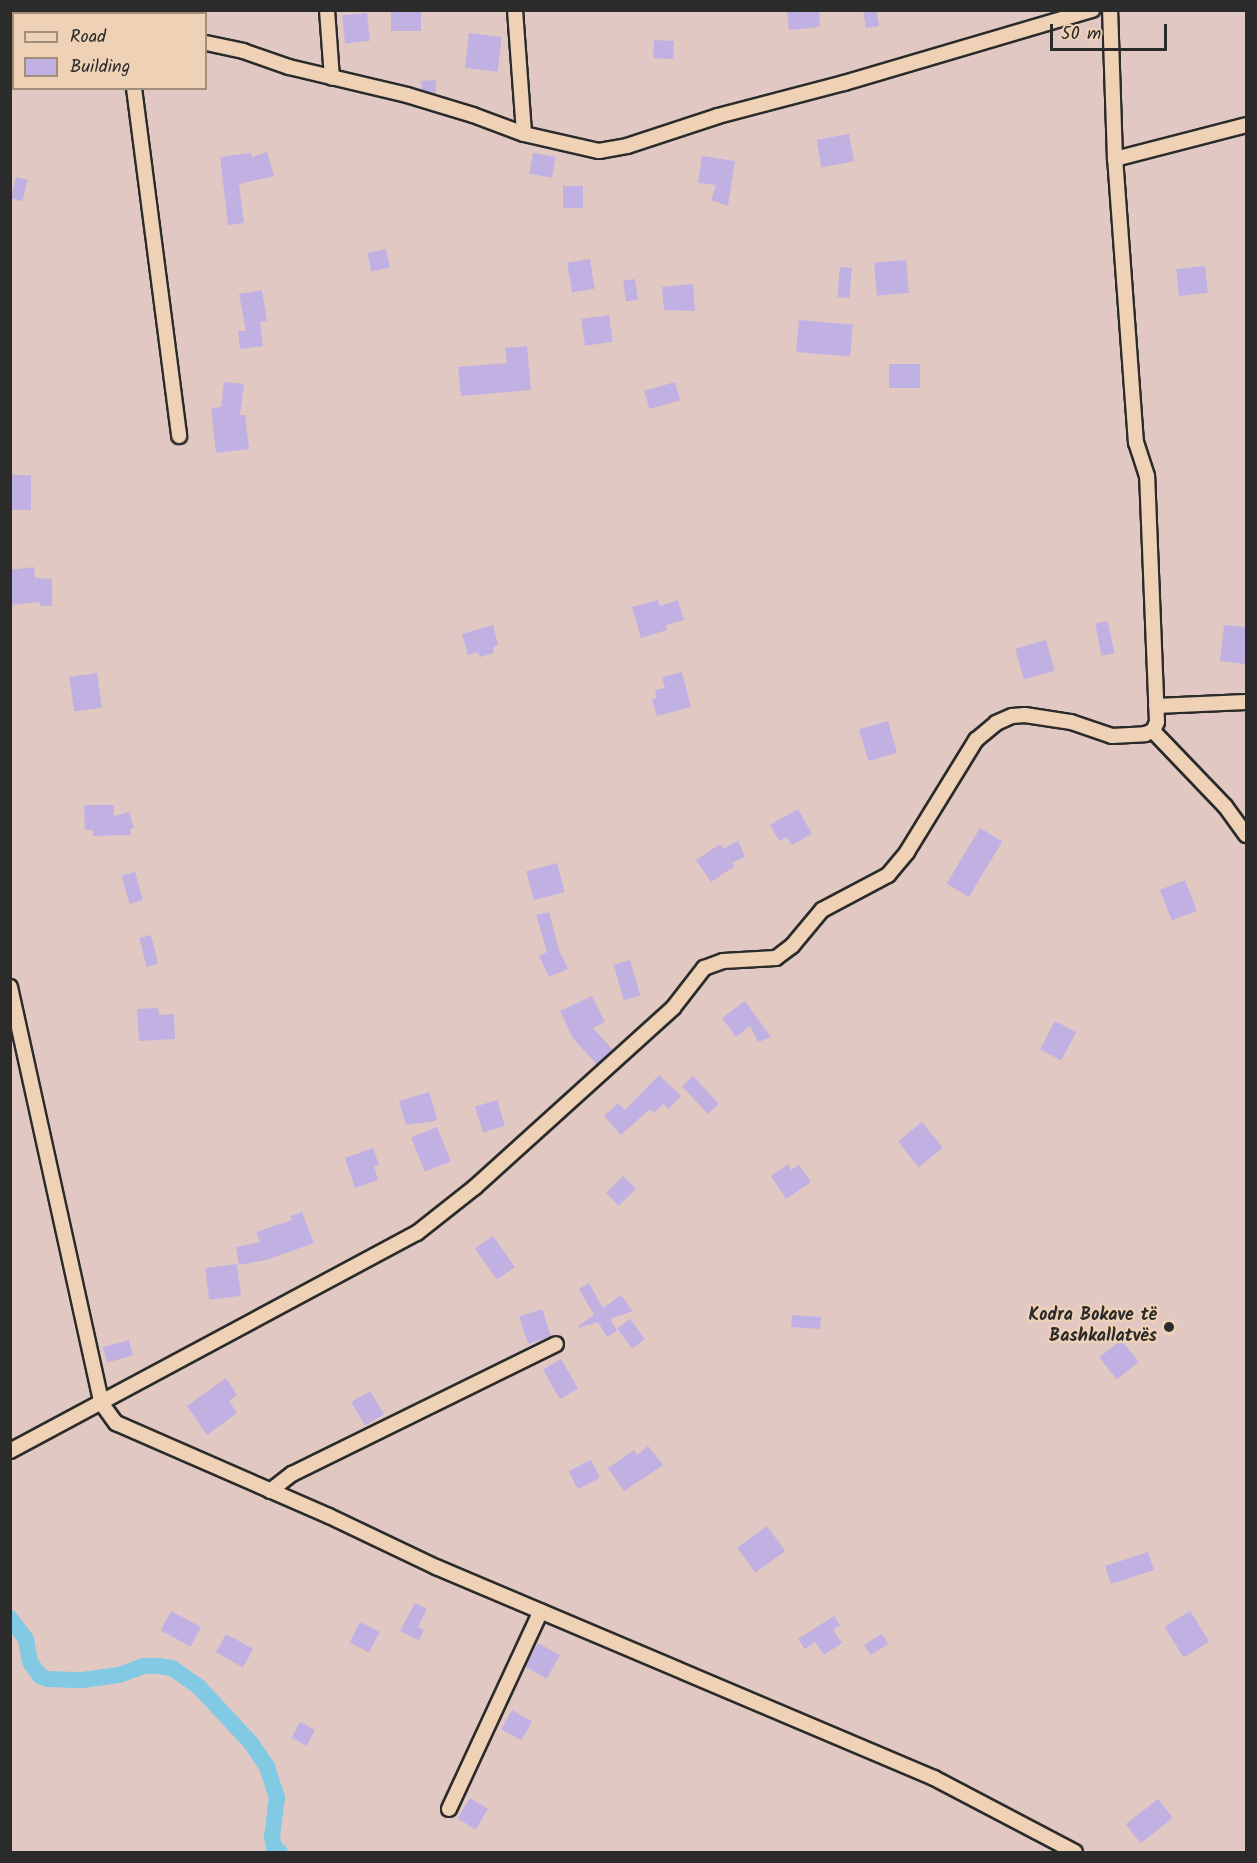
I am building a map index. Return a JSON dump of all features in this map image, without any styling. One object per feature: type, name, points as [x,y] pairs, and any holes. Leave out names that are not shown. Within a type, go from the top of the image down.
[{"type":"street","points":[[327,10],[332,78]]},
{"type":"street","points":[[515,10],[524,135]]},
{"type":"street","points":[[207,43],[332,78],[406,95],[473,115],[524,135],[598,151],[627,146],[718,116],[844,83],[1092,10]]},
{"type":"street","points":[[10,1451],[102,1404],[307,1290],[417,1233],[475,1187],[673,1008],[704,968],[723,961],[776,958],[792,946],[822,910],[888,875],[907,852],[976,740],[996,723],[1012,716],[1025,715],[1071,722],[1112,736],[1145,734],[1153,731],[1157,722],[1148,476],[1136,443],[1115,159],[1110,10]]},
{"type":"street","points":[[134,90],[179,436]]},
{"type":"street","points":[[1115,159],[1246,125]]},
{"type":"street","points":[[1156,706],[1246,702]]},
{"type":"street","points":[[1153,731],[1224,806],[1246,836]]},
{"type":"street","points":[[10,987],[102,1404],[116,1423],[436,1567],[934,1778],[1075,1852]]},
{"type":"street","points":[[270,1491],[292,1474],[556,1344]]},
{"type":"street","points":[[449,1809],[541,1611]]},
{"type":"building","points":[[391,10],[421,10],[421,31],[391,31]]},
{"type":"building","points":[[787,10],[819,10],[820,27],[789,30]]},
{"type":"building","points":[[863,10],[876,10],[879,26],[866,28]]},
{"type":"building","points":[[367,13],[370,41],[345,43],[342,16]]},
{"type":"building","points":[[469,33],[502,37],[497,72],[465,68]]},
{"type":"building","points":[[654,40],[674,41],[673,59],[653,58]]},
{"type":"building","points":[[436,80],[436,94],[422,90],[421,81]]},
{"type":"building","points":[[849,134],[854,162],[821,167],[817,140]]},
{"type":"building","points":[[267,152],[274,176],[239,184],[244,223],[228,225],[220,157],[251,153],[252,157]]},
{"type":"building","points":[[533,153],[556,157],[552,178],[529,174]]},
{"type":"building","points":[[702,156],[735,161],[728,206],[711,200],[716,185],[698,183]]},
{"type":"building","points":[[16,177],[28,180],[22,201],[11,198]]},
{"type":"building","points":[[563,186],[583,186],[583,208],[563,208]]},
{"type":"building","points":[[386,249],[390,268],[371,272],[367,253]]},
{"type":"building","points":[[590,259],[595,289],[572,292],[567,263]]},
{"type":"building","points":[[906,260],[909,293],[877,296],[874,263]]},
{"type":"building","points":[[1205,266],[1208,293],[1179,296],[1176,269]]},
{"type":"building","points":[[840,267],[852,268],[849,298],[837,297]]},
{"type":"building","points":[[635,279],[638,300],[626,301],[623,281]]},
{"type":"building","points":[[693,284],[695,311],[664,310],[662,287]]},
{"type":"building","points":[[262,290],[267,321],[260,322],[263,346],[240,349],[238,331],[246,331],[239,294]]},
{"type":"building","points":[[609,315],[613,342],[585,346],[581,319]]},
{"type":"building","points":[[799,320],[853,325],[850,357],[796,352]]},
{"type":"building","points":[[527,346],[531,390],[461,396],[458,367],[507,363],[505,348]]},
{"type":"building","points":[[889,364],[920,364],[920,388],[889,388]]},
{"type":"building","points":[[224,382],[244,384],[240,415],[245,415],[249,449],[216,453],[211,408],[221,407]]},
{"type":"building","points":[[675,382],[680,400],[649,409],[644,391]]},
{"type":"building","points":[[10,475],[31,475],[31,510],[10,510]]},
{"type":"building","points":[[34,567],[35,578],[52,579],[52,606],[40,606],[40,602],[10,605],[10,570]]},
{"type":"building","points":[[658,600],[660,606],[678,600],[684,620],[666,625],[667,630],[641,638],[632,607]]},
{"type":"building","points":[[1108,621],[1114,653],[1102,656],[1095,623]]},
{"type":"building","points":[[493,625],[498,645],[493,647],[494,653],[480,657],[478,652],[468,655],[462,634]]},
{"type":"building","points":[[1224,625],[1246,627],[1246,664],[1220,661]]},
{"type":"building","points":[[1046,640],[1055,671],[1024,680],[1015,649]]},
{"type":"building","points":[[682,672],[691,707],[657,716],[652,699],[657,698],[655,690],[665,688],[662,677]]},
{"type":"building","points":[[97,673],[102,708],[74,712],[69,677]]},
{"type":"building","points":[[888,721],[897,753],[868,761],[859,729]]},
{"type":"building","points":[[84,805],[114,805],[114,816],[129,812],[134,828],[130,829],[131,835],[93,836],[93,830],[85,830]]},
{"type":"building","points":[[798,809],[812,834],[792,845],[787,837],[779,841],[770,825]]},
{"type":"building","points":[[980,828],[1002,841],[969,897],[947,884]]},
{"type":"building","points":[[738,841],[745,857],[732,863],[735,866],[711,882],[696,860],[720,844],[723,849]]},
{"type":"building","points":[[557,863],[565,892],[534,900],[526,871]]},
{"type":"building","points":[[135,872],[143,900],[130,904],[122,876]]},
{"type":"building","points":[[1185,880],[1197,911],[1172,920],[1160,890]]},
{"type":"building","points":[[549,912],[559,950],[568,969],[549,977],[539,956],[547,952],[536,915]]},
{"type":"building","points":[[151,935],[158,964],[147,967],[139,938]]},
{"type":"building","points":[[630,960],[640,996],[624,1000],[614,965]]},
{"type":"building","points":[[592,996],[605,1022],[593,1028],[613,1050],[597,1065],[573,1038],[560,1011]]},
{"type":"building","points":[[745,1001],[771,1037],[758,1042],[750,1026],[736,1037],[722,1018]]},
{"type":"building","points":[[158,1008],[159,1015],[174,1014],[175,1039],[139,1041],[137,1009]]},
{"type":"building","points":[[1055,1021],[1076,1032],[1061,1061],[1040,1049]]},
{"type":"building","points":[[659,1075],[681,1096],[669,1109],[663,1104],[654,1113],[650,1109],[621,1135],[604,1116],[618,1103],[625,1110]]},
{"type":"building","points":[[693,1076],[719,1104],[708,1114],[682,1086]]},
{"type":"building","points":[[429,1092],[437,1118],[435,1121],[406,1125],[399,1101]]},
{"type":"building","points":[[497,1100],[505,1126],[483,1133],[475,1107]]},
{"type":"building","points":[[922,1122],[943,1148],[919,1167],[898,1142]]},
{"type":"building","points":[[437,1127],[451,1161],[425,1172],[411,1137]]},
{"type":"building","points":[[373,1148],[379,1165],[374,1166],[378,1180],[355,1188],[345,1158]]},
{"type":"building","points":[[788,1164],[791,1170],[799,1165],[811,1182],[786,1199],[771,1176]]},
{"type":"building","points":[[623,1176],[636,1189],[619,1206],[606,1193]]},
{"type":"building","points":[[302,1212],[314,1243],[266,1260],[239,1265],[236,1247],[260,1242],[256,1232],[292,1220],[290,1216]]},
{"type":"building","points":[[493,1236],[515,1267],[497,1280],[475,1249]]},
{"type":"building","points":[[237,1264],[241,1296],[209,1300],[205,1268]]},
{"type":"building","points":[[589,1283],[603,1308],[621,1295],[633,1311],[610,1319],[617,1331],[607,1337],[598,1322],[579,1328],[578,1326],[594,1315],[579,1289]]},
{"type":"building","points":[[542,1309],[551,1337],[528,1344],[519,1316]]},
{"type":"building","points":[[792,1315],[821,1317],[820,1329],[791,1327]]},
{"type":"building","points":[[630,1319],[645,1339],[632,1349],[617,1329]]},
{"type":"building","points":[[129,1340],[133,1355],[107,1362],[103,1347]]},
{"type":"building","points":[[1121,1340],[1139,1362],[1117,1379],[1099,1358]]},
{"type":"building","points":[[561,1359],[578,1388],[560,1399],[543,1370]]},
{"type":"building","points":[[226,1378],[237,1395],[229,1401],[237,1413],[207,1435],[187,1406]]},
{"type":"building","points":[[370,1391],[384,1414],[365,1425],[351,1402]]},
{"type":"building","points":[[648,1446],[663,1465],[624,1491],[608,1468],[634,1450],[637,1455]]},
{"type":"building","points":[[591,1460],[600,1478],[578,1489],[569,1471]]},
{"type":"building","points":[[767,1526],[785,1551],[755,1573],[737,1548]]},
{"type":"building","points":[[1148,1552],[1154,1570],[1111,1584],[1105,1566]]},
{"type":"building","points":[[415,1603],[427,1609],[418,1627],[424,1630],[419,1640],[400,1631]]},
{"type":"building","points":[[171,1611],[201,1627],[191,1646],[161,1630]]},
{"type":"building","points":[[1190,1611],[1209,1642],[1184,1657],[1165,1627]]},
{"type":"building","points":[[834,1616],[840,1625],[833,1630],[842,1643],[824,1655],[815,1642],[805,1649],[798,1639]]},
{"type":"building","points":[[360,1622],[380,1632],[369,1652],[350,1642]]},
{"type":"building","points":[[226,1634],[253,1649],[243,1667],[216,1652]]},
{"type":"building","points":[[882,1634],[888,1644],[870,1655],[864,1645]]},
{"type":"building","points":[[538,1643],[560,1655],[547,1679],[525,1667]]},
{"type":"building","points":[[512,1710],[532,1721],[521,1740],[501,1729]]},
{"type":"building","points":[[300,1722],[315,1730],[307,1746],[292,1738]]},
{"type":"building","points":[[470,1798],[488,1809],[476,1829],[458,1819]]},
{"type":"building","points":[[1158,1799],[1173,1818],[1140,1843],[1126,1824]]},
{"type":"waterway","points":[[10,1618],[26,1639],[30,1662],[40,1676],[47,1679],[83,1680],[119,1675],[144,1666],[159,1666],[172,1668],[198,1686],[251,1743],[267,1767],[277,1797],[272,1837],[274,1847],[280,1852]]},
{"type":"place","name":"Kodra Bokave të Bashkallatvës","points":[[1169,1327]]}]
